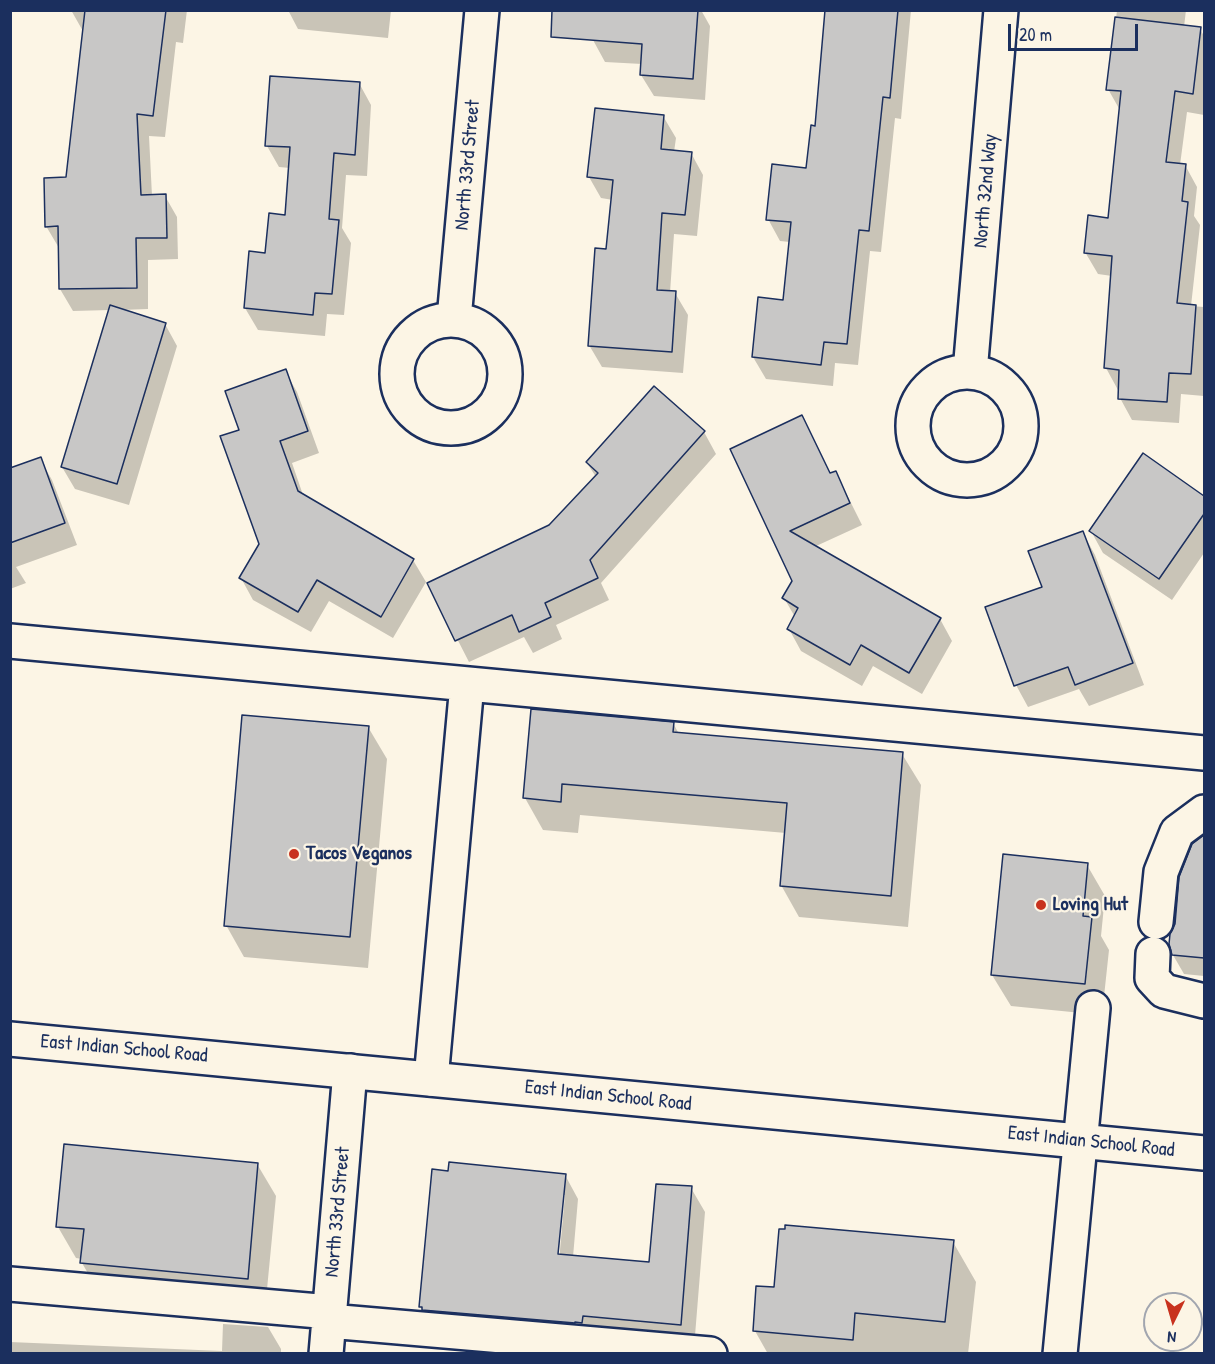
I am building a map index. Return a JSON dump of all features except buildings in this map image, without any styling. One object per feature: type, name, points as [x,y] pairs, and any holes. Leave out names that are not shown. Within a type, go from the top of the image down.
[{"type":"main road","name":"North 33rd Street","points":[[454,320],[482,10]]},
{"type":"main road","name":"North 32nd Way","points":[[970,372],[1001,10]]},
{"type":"main road","points":[[10,641],[1204,753]]},
{"type":"main road","points":[[431,1079],[467,684]]},
{"type":"main road","points":[[1204,812],[1177,832],[1161,872],[1152,978],[1164,991],[1204,1001]]},
{"type":"main road","points":[[1060,1353],[1093,1008]]},
{"type":"main road","name":"East Indian School Road","points":[[10,1039],[1204,1153]]},
{"type":"main road","name":"North 33rd Street","points":[[326,1353],[350,1071]]},
{"type":"main road","points":[[10,1284],[710,1353]]},
{"type":"place","name":"Tacos Veganos","points":[[294,854]]},
{"type":"place","name":"Loving Hut","points":[[1041,905]]}]
